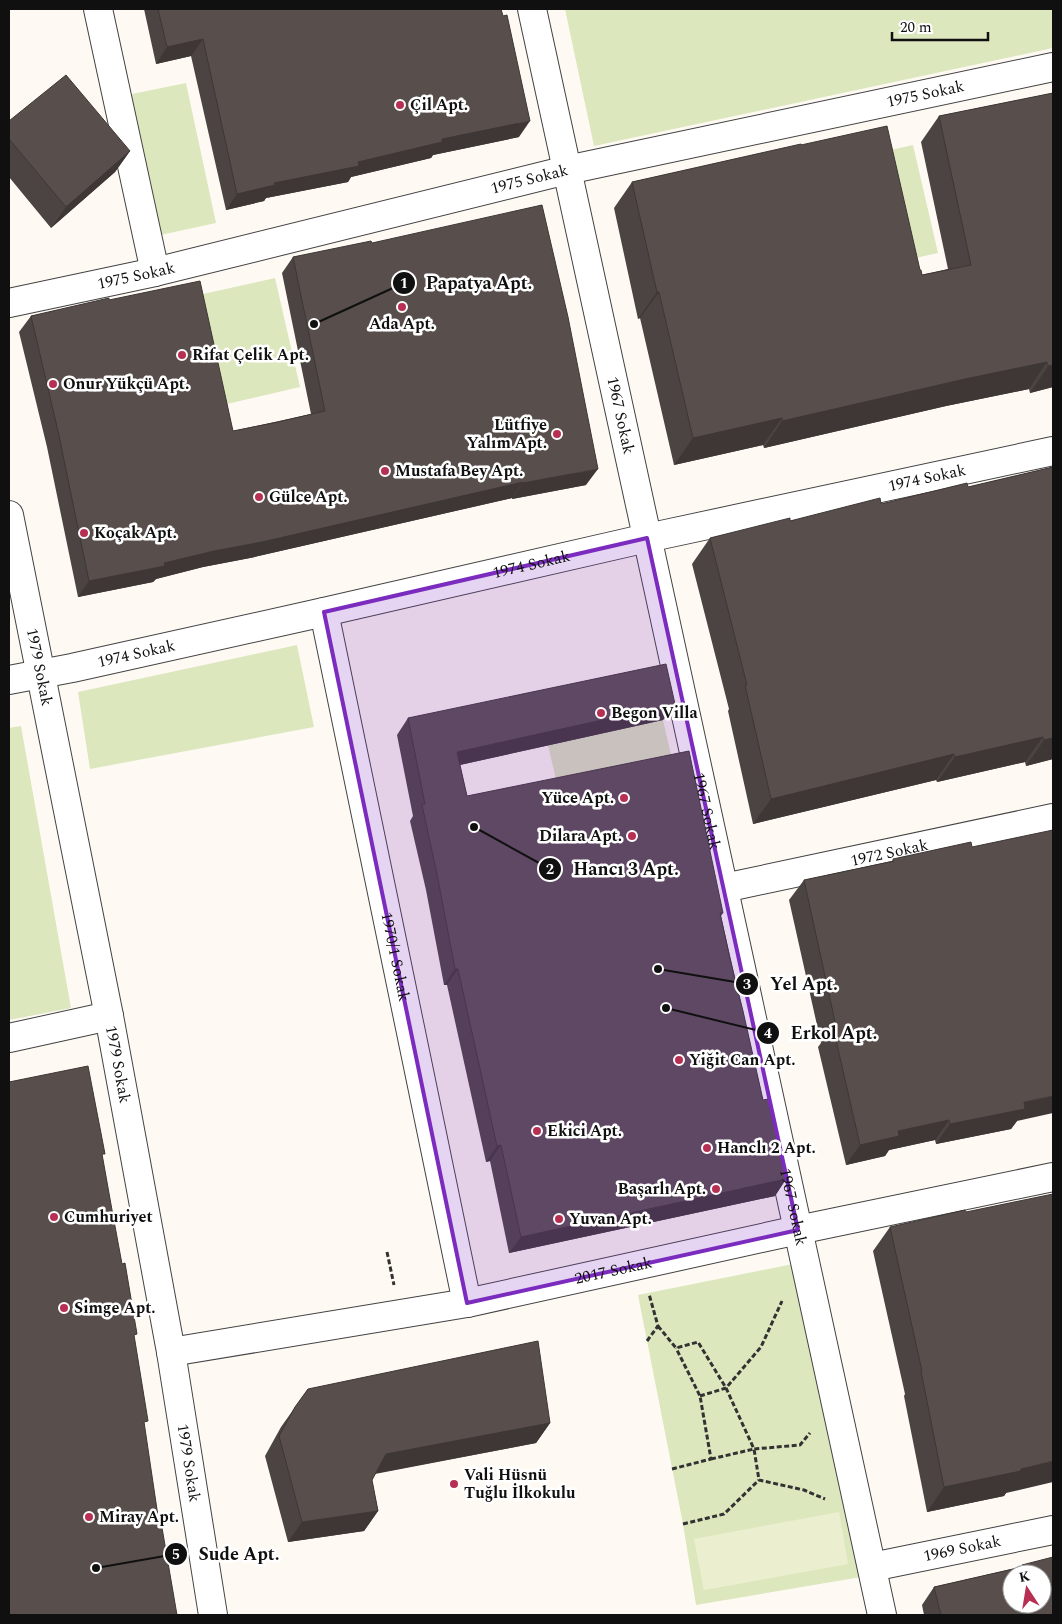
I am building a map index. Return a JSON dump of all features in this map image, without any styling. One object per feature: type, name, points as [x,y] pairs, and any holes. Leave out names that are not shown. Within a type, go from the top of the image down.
[{"type":"street","points":[[98,9],[155,272]]},
{"type":"street","name":"1967 Sokak","points":[[532,9],[882,1615]]},
{"type":"street","name":"1975 Sokak","points":[[9,302],[155,272],[567,170],[1053,67]]},
{"type":"street","name":"1974 Sokak","points":[[9,680],[324,612],[647,538],[1053,451]]},
{"type":"street","name":"1979 Sokak","points":[[9,515],[109,1016],[171,1352],[213,1615]]},
{"type":"street","name":"1970/1 Sokak","points":[[324,612],[467,1303]]},
{"type":"street","name":"1972 Sokak","points":[[724,888],[1053,818]]},
{"type":"street","points":[[9,1038],[109,1016]]},
{"type":"street","name":"2017 Sokak","points":[[171,1352],[467,1303],[798,1230],[1053,1177]]},
{"type":"street","name":"1969 Sokak","points":[[872,1567],[1053,1530]]},
{"type":"path","points":[[649,1292],[658,1326],[676,1348],[700,1396],[711,1459]]},
{"type":"path","points":[[700,1396],[726,1388],[761,1346],[783,1297]]},
{"type":"path","points":[[647,1341],[658,1326]]},
{"type":"path","points":[[676,1348],[698,1342],[726,1388],[754,1449],[759,1480]]},
{"type":"path","points":[[672,1469],[754,1449],[800,1445],[811,1432]]},
{"type":"path","points":[[759,1480],[804,1490],[830,1501]]},
{"type":"path","points":[[684,1524],[724,1514],[759,1480]]},
{"type":"highlighted area","points":[[647,538],[798,1230],[467,1303],[324,612]]},
{"type":"green space","points":[[565,9],[1053,9],[1053,48],[594,146]]},
{"type":"green space","points":[[186,83],[216,223],[156,236],[127,95]]},
{"type":"green space","points":[[913,145],[938,253],[897,262],[873,154]]},
{"type":"green space","points":[[275,278],[300,387],[218,406],[194,296]]},
{"type":"green space","points":[[297,645],[314,727],[90,769],[78,692]]},
{"type":"green space","points":[[663,720],[672,759],[557,784],[548,745]]},
{"type":"green space","points":[[21,726],[71,1008],[9,1020],[9,728]]},
{"type":"green space","points":[[798,1263],[861,1577],[696,1605],[683,1524],[638,1295]]},
{"type":"green space","points":[[839,1512],[848,1564],[704,1590],[694,1539]]},
{"type":"building","points":[[158,9],[501,9],[503,16],[507,15],[530,121],[442,139],[442,142],[358,162],[359,166],[274,183],[275,185],[237,194],[203,39],[167,47]]},
{"type":"building","points":[[66,75],[130,151],[66,207],[9,139],[9,121]]},
{"type":"building","points":[[1053,93],[1053,365],[1048,366],[1047,362],[782,421],[782,418],[693,438],[632,182],[887,126],[922,275],[971,265],[939,116]]},
{"type":"building","points":[[542,205],[568,317],[598,469],[523,482],[262,542],[214,551],[164,563],[165,566],[89,581],[58,431],[31,316],[109,298],[109,300],[200,281],[233,431],[278,422],[325,411],[293,257],[371,241],[372,243]]},
{"type":"building","points":[[1053,467],[1053,738],[1044,740],[1043,737],[955,757],[954,754],[771,799],[745,685],[747,685],[710,538],[790,518],[790,521],[880,498],[881,504],[967,483],[968,487]]},
{"type":"building","points":[[666,664],[675,704],[457,752],[467,796],[689,751],[723,913],[720,913],[730,959],[763,1100],[768,1099],[786,1179],[521,1237],[501,1145],[497,1146],[458,969],[455,969],[422,805],[425,804],[408,718]]},
{"type":"building","points":[[1053,830],[1053,1096],[1024,1102],[1025,1109],[950,1124],[949,1120],[898,1131],[899,1136],[860,1145],[833,1027],[836,1026],[804,880],[971,842],[972,847]]},
{"type":"building","points":[[88,1066],[105,1154],[102,1154],[112,1210],[122,1264],[125,1263],[137,1334],[134,1335],[148,1421],[144,1422],[159,1523],[161,1522],[177,1615],[9,1615],[9,1082]]},
{"type":"building","points":[[1053,1194],[1053,1461],[1021,1469],[1021,1471],[944,1487],[922,1371],[890,1227],[965,1210],[966,1212]]},
{"type":"building","points":[[538,1341],[550,1423],[386,1454],[372,1480],[378,1511],[302,1522],[279,1436],[295,1407],[308,1389]]},
{"type":"building","points":[[1053,1557],[1053,1615],[941,1615],[934,1587],[1002,1572],[1002,1614],[1052,1614],[1052,1564],[1026,1564]]},
{"type":"place","name":"Çil Apt.","points":[[400,105]]},
{"type":"place","name":"Ada Apt.","points":[[402,307]]},
{"type":"place","name":"Papatya Apt.","points":[[314,324]]},
{"type":"place","name":"Rifat Çelik Apt.","points":[[182,355]]},
{"type":"place","name":"Onur Yükçü Apt.","points":[[53,384]]},
{"type":"place","name":"Lütfiye Yalım Apt.","points":[[557,434]]},
{"type":"place","name":"Mustafa Bey Apt.","points":[[385,471]]},
{"type":"place","name":"Gülce Apt.","points":[[259,497]]},
{"type":"place","name":"Koçak Apt.","points":[[84,533]]},
{"type":"place","name":"Begon Villa","points":[[601,713]]},
{"type":"place","name":"Yüce Apt.","points":[[624,798]]},
{"type":"place","name":"Hancı 3 Apt.","points":[[474,827]]},
{"type":"place","name":"Dilara Apt.","points":[[632,836]]},
{"type":"place","name":"Yel Apt.","points":[[658,969]]},
{"type":"place","name":"Erkol Apt.","points":[[666,1008]]},
{"type":"place","name":"Yiğit Can Apt.","points":[[679,1060]]},
{"type":"place","name":"Ekici Apt.","points":[[537,1131]]},
{"type":"place","name":"Hanclı 2 Apt.","points":[[707,1148]]},
{"type":"place","name":"Başarlı Apt.","points":[[716,1189]]},
{"type":"place","name":"Cumhuriyet","points":[[54,1217]]},
{"type":"place","name":"Yuvan Apt.","points":[[559,1219]]},
{"type":"place","name":"Simge Apt.","points":[[64,1308]]},
{"type":"place","name":"Vali Hüsnü Tuğlu İlkokulu","points":[[454,1484]]},
{"type":"place","name":"Miray Apt.","points":[[89,1517]]},
{"type":"place","name":"Sude Apt.","points":[[96,1568]]}]
